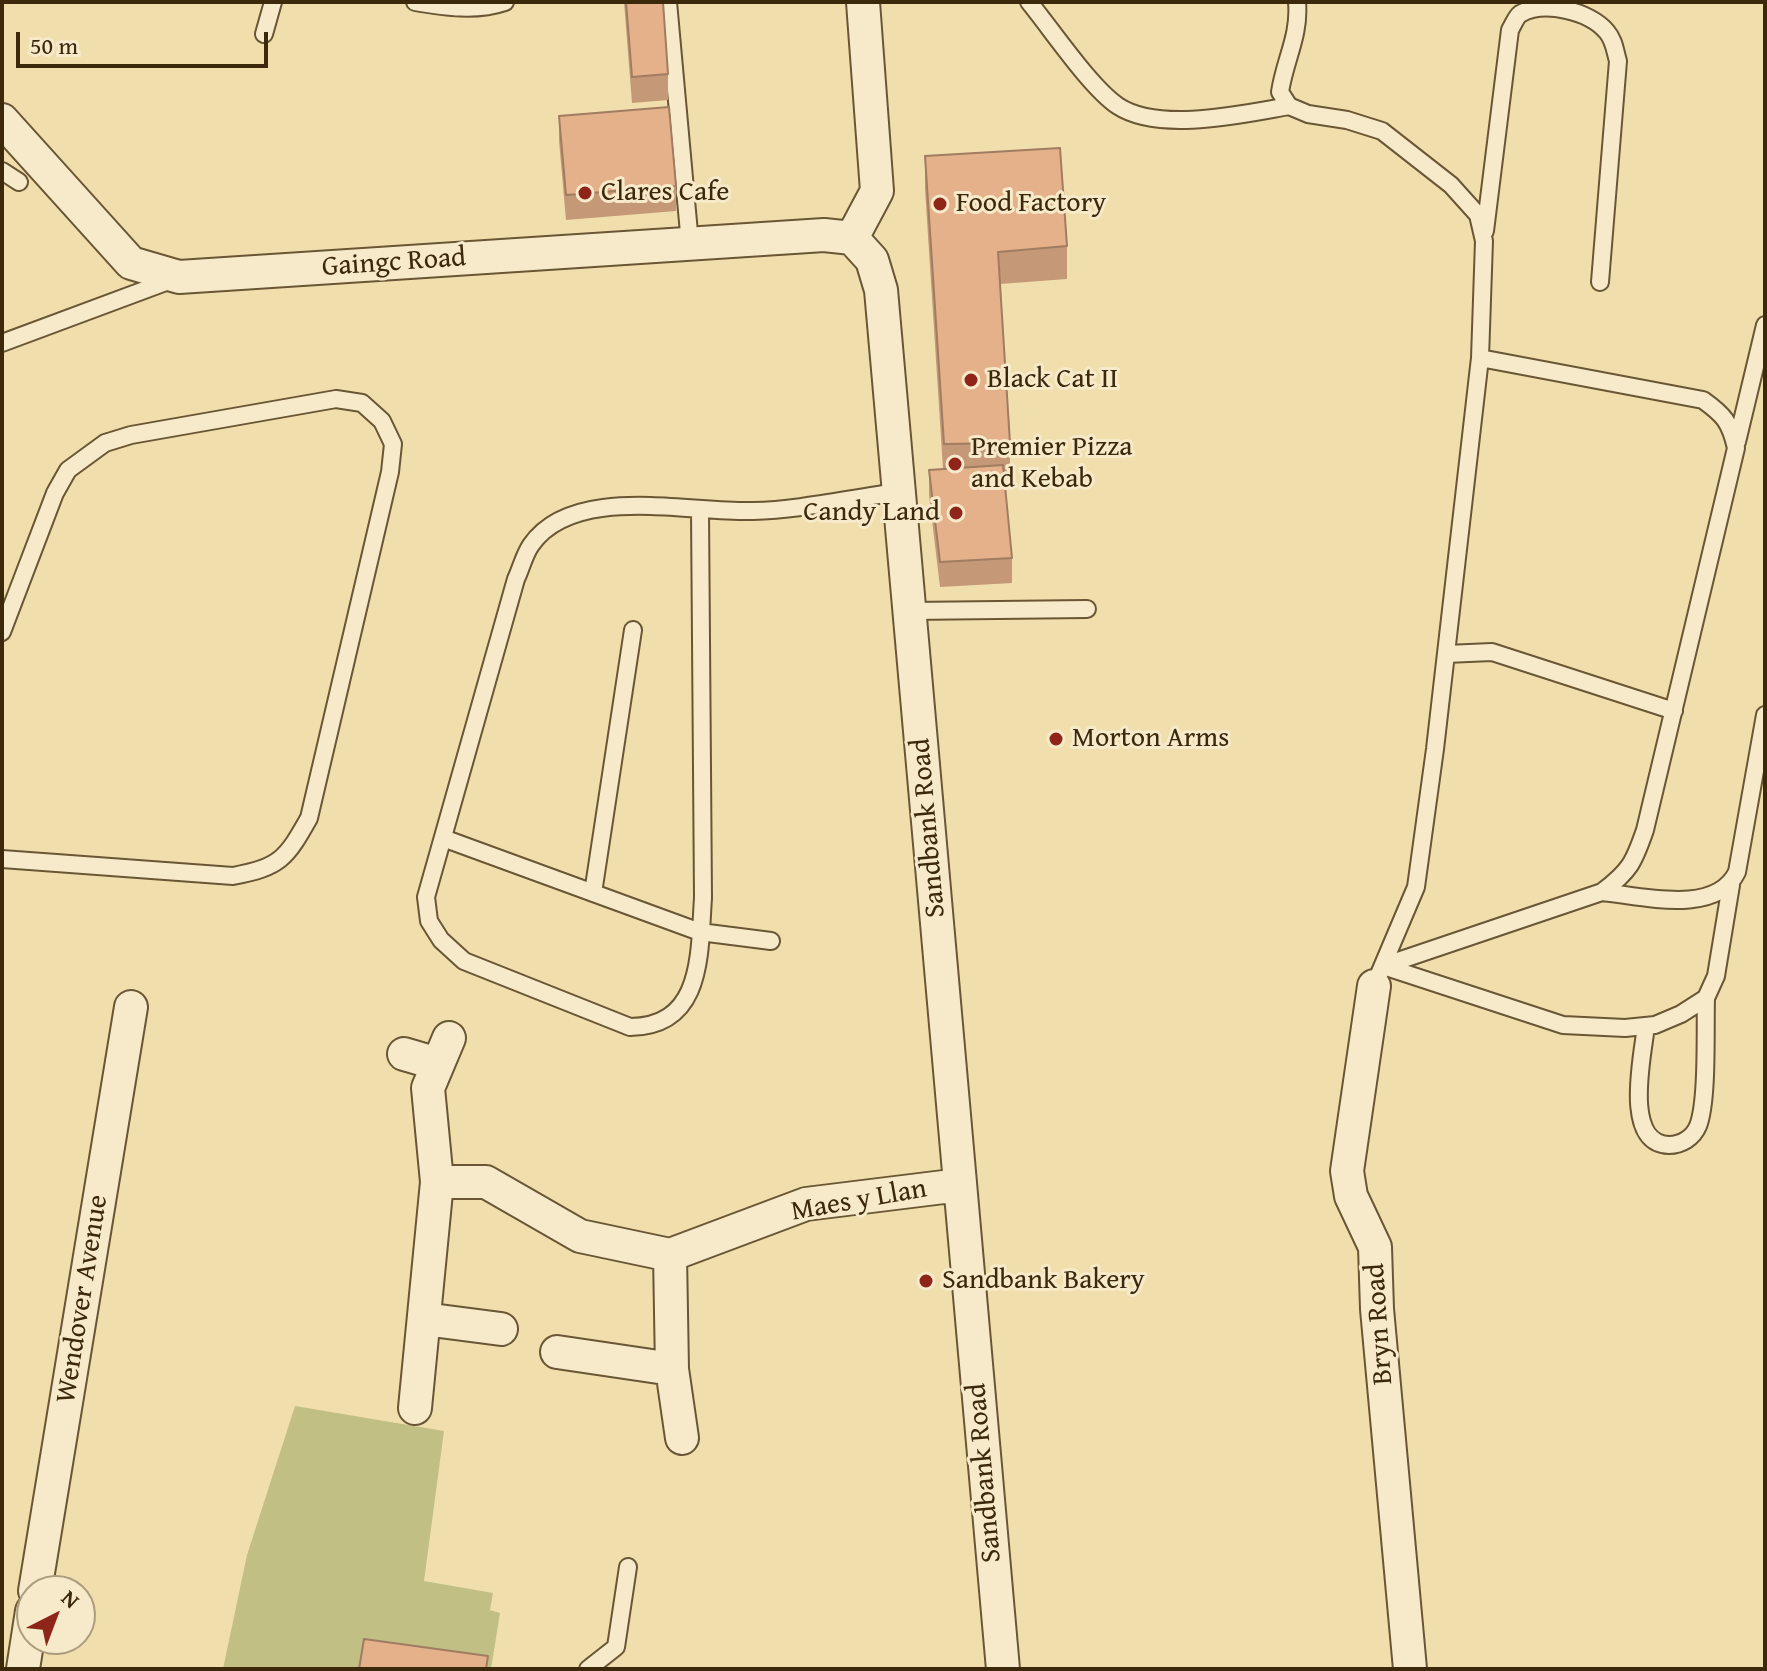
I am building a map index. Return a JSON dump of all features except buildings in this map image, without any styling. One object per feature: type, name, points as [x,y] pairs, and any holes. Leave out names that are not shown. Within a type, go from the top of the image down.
[{"type":"street","points":[[852,238],[877,191],[863,2]]},
{"type":"street","name":"Gaingc Road","points":[[2,120],[131,263],[179,277],[824,235],[852,238]]},
{"type":"street","name":"Sandbank Road","points":[[852,238],[872,260],[881,290],[1003,1669]]},
{"type":"street","name":"Bryn Road","points":[[1379,976],[1347,1171],[1351,1196],[1375,1247],[1377,1309],[1410,1669]]},
{"type":"street","name":"Wendover Avenue","points":[[38,1575],[131,1007]]},
{"type":"street","points":[[404,1054],[443,1051],[428,1088],[437,1182],[415,1408]]},
{"type":"street","points":[[437,1182],[486,1182],[580,1236],[670,1255],[672,1369],[682,1438]]},
{"type":"street","name":"Maes y Llan","points":[[670,1255],[806,1204],[960,1185]]},
{"type":"street","points":[[424,1319],[501,1329]]},
{"type":"street","points":[[557,1352],[672,1369]]},
{"type":"lane","points":[[264,34],[273,2]]},
{"type":"lane","points":[[415,2],[452,8],[493,6],[505,2]]},
{"type":"lane","points":[[668,2],[690,244]]},
{"type":"lane","points":[[1029,2],[1100,91],[1119,107],[1150,117],[1189,119],[1289,106],[1308,114],[1347,120],[1382,131],[1451,185],[1478,215],[1484,241]]},
{"type":"lane","points":[[1289,106],[1280,92],[1299,25],[1297,2]]},
{"type":"lane","points":[[1379,976],[1416,887],[1480,358],[1484,241],[1510,30],[1520,14],[1534,9],[1554,6],[1590,16],[1608,33],[1618,61],[1600,282]]},
{"type":"lane","points":[[2,171],[19,182]]},
{"type":"lane","points":[[2,343],[179,277]]},
{"type":"lane","points":[[1379,976],[1602,892],[1625,875],[1645,830],[1765,325]]},
{"type":"lane","points":[[1480,358],[1703,400],[1721,412],[1731,428],[1736,448]]},
{"type":"lane","points":[[2,632],[8,596],[55,493],[68,470],[105,443],[131,435],[336,399],[362,403],[382,421],[393,444],[390,472],[309,818],[293,847],[282,859],[264,870],[233,876],[2,859]]},
{"type":"lane","points":[[700,511],[703,898],[695,976],[686,1000],[673,1016],[649,1026],[630,1027],[464,961],[441,940],[429,921],[426,897],[516,579],[531,545],[554,523],[583,510],[612,506],[755,511],[899,492]]},
{"type":"lane","points":[[909,611],[1087,609]]},
{"type":"lane","points":[[593,893],[633,630]]},
{"type":"lane","points":[[1446,654],[1492,652],[1674,711]]},
{"type":"lane","points":[[1646,1026],[1638,1108],[1640,1123],[1649,1136],[1663,1145],[1677,1145],[1690,1138],[1698,1125],[1704,1085],[1706,998],[1716,976],[1765,715]]},
{"type":"lane","points":[[443,838],[700,932],[771,941]]},
{"type":"lane","points":[[1602,892],[1690,900],[1715,896],[1731,885]]},
{"type":"lane","points":[[1379,976],[1563,1025],[1646,1026],[1681,1014],[1706,998]]},
{"type":"lane","points":[[588,1669],[616,1647],[628,1567]]},
{"type":"shaded area","points":[[295,1406],[444,1431],[424,1581],[493,1593],[490,1610],[500,1613],[491,1669],[223,1669],[247,1555]]},
{"type":"place","name":"Clares Cafe","points":[[585,193]]},
{"type":"place","name":"Food Factory","points":[[940,204]]},
{"type":"place","name":"Black Cat II","points":[[971,380]]},
{"type":"place","name":"Premier Pizza and Kebab","points":[[955,464]]},
{"type":"place","name":"Candy Land","points":[[956,513]]},
{"type":"place","name":"Morton Arms","points":[[1056,739]]},
{"type":"place","name":"Sandbank Bakery","points":[[926,1281]]}]
